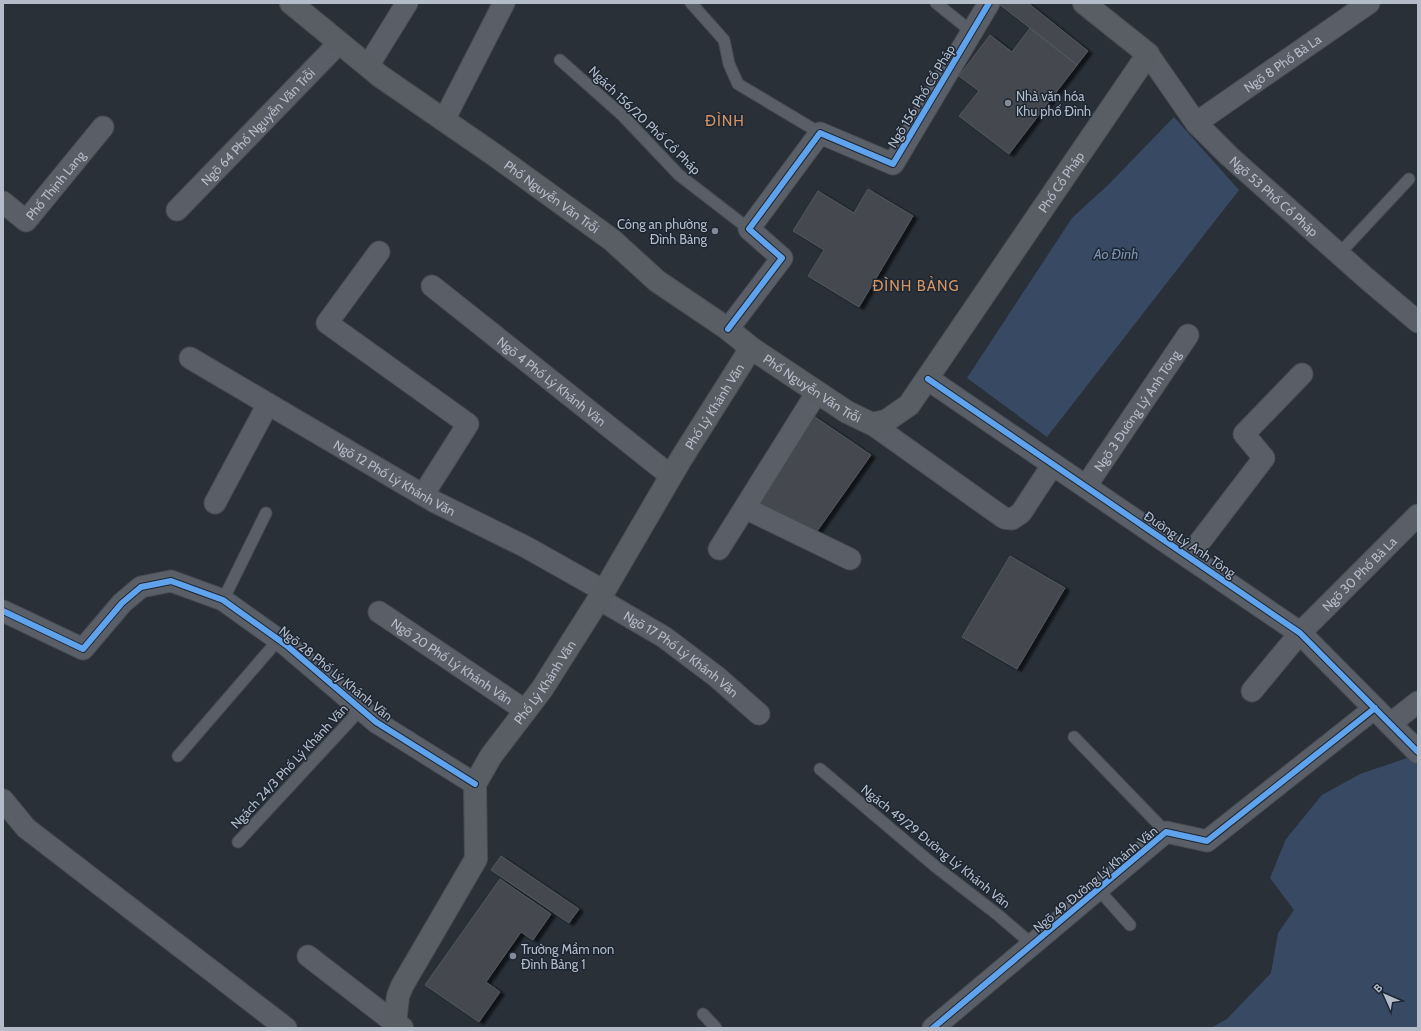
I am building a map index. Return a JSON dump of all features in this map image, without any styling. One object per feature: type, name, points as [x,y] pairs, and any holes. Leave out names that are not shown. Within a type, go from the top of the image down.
[{"type":"main road","name":"Phố Nguyễn Văn Trỗi","points":[[290,3],[368,66],[612,240],[657,281],[728,329],[751,348],[847,412],[872,424],[886,421],[909,405],[928,379]]},
{"type":"main road","points":[[1084,3],[1107,19],[1148,54]]},
{"type":"main road","name":"Phố Cổ Pháp","points":[[928,379],[1148,54]]},
{"type":"main road","name":"Phố Lý Khánh Văn","points":[[475,784],[491,756],[542,690],[601,595],[671,476],[751,348]]},
{"type":"main road","points":[[399,1025],[398,996],[402,986],[476,859],[475,784]]},
{"type":"street","points":[[368,66],[407,3]]},
{"type":"street","points":[[444,120],[504,3]]},
{"type":"street","name":"Ngõ 156 Phố Cổ Pháp","points":[[820,133],[893,164],[989,3]]},
{"type":"street","name":"Ngõ 8 Phố Bà La","points":[[1196,123],[1369,3]]},
{"type":"street","name":"Ngõ 64 Phố Nguyễn Văn Trỗi","points":[[177,210],[339,43]]},
{"type":"street","name":"Ngõ 53 Phố Cổ Pháp","points":[[1148,54],[1196,123],[1229,156],[1418,322]]},
{"type":"street","name":"Phố Thịnh Lang","points":[[3,202],[26,221],[103,127]]},
{"type":"street","points":[[728,329],[782,258],[749,229],[820,133]]},
{"type":"street","points":[[379,252],[327,323],[468,424],[423,495]]},
{"type":"street","name":"Ngõ 4 Phố Lý Khánh Văn","points":[[432,286],[671,476]]},
{"type":"street","name":"Ngõ 3 Đường Lý Anh Tông","points":[[1086,486],[1188,335]]},
{"type":"street","name":"Ngõ 12 Phố Lý Khánh Văn","points":[[190,358],[423,495],[526,547],[601,595]]},
{"type":"street","points":[[1189,556],[1264,458],[1244,434],[1302,374]]},
{"type":"street","name":"Đường Lý Anh Tông","points":[[928,379],[1300,633],[1418,752]]},
{"type":"street","points":[[719,550],[817,392]]},
{"type":"street","points":[[216,503],[268,404]]},
{"type":"street","points":[[872,424],[1004,518],[1012,519],[1020,513],[1053,464]]},
{"type":"street","points":[[745,508],[850,559]]},
{"type":"street","name":"Ngõ 30 Phố Bà La","points":[[1252,691],[1300,633],[1418,514]]},
{"type":"street","name":"Ngõ 28 Phố Lý Khánh Văn","points":[[3,611],[83,649],[122,603],[141,587],[171,581],[223,600],[279,639],[376,722],[475,784]]},
{"type":"street","name":"Ngõ 17 Phố Lý Khánh Văn","points":[[601,595],[664,637],[717,677],[759,714]]},
{"type":"street","name":"Ngõ 20 Phố Lý Khánh Văn","points":[[379,612],[526,711]]},
{"type":"street","points":[[1383,716],[1418,702]]},
{"type":"street","name":"Ngõ 49 Đường Lý Khánh Văn","points":[[933,1028],[1166,832],[1207,841],[1383,716]]},
{"type":"street","points":[[3,800],[26,828],[286,1028]]},
{"type":"street","points":[[308,956],[399,1025]]},
{"type":"lane","points":[[691,3],[724,40],[729,64],[738,84],[820,133]]},
{"type":"lane","points":[[936,3],[972,32]]},
{"type":"lane","name":"Ngách 156/20 Phố Cổ Pháp","points":[[560,60],[623,116],[679,175],[749,229]]},
{"type":"lane","points":[[1339,254],[1409,180]]},
{"type":"lane","points":[[223,600],[266,513]]},
{"type":"lane","points":[[178,756],[279,639]]},
{"type":"lane","name":"Ngách 24/3 Phố Lý Khánh Văn","points":[[238,842],[361,709]]},
{"type":"lane","points":[[1074,737],[1166,832]]},
{"type":"lane","name":"Ngách 49/29 Đường Lý Khánh Văn","points":[[820,768],[939,870],[998,915],[1033,945]]},
{"type":"lane","points":[[1098,889],[1130,925]]},
{"type":"lane","points":[[703,1014],[716,1028]]},
{"type":"water","name":"Ao Đình","points":[[1174,117],[1239,190],[1047,437],[967,378],[1072,218],[1108,185]]},
{"type":"water","points":[[1413,756],[1418,761],[1418,1028],[1211,1028],[1227,1019],[1271,973],[1278,933],[1294,910],[1270,878],[1286,839],[1322,795],[1360,774]]},
{"type":"building","points":[[998,3],[1028,3],[1088,51],[1077,65]]},
{"type":"building","name":"Nhà văn hóa Khu phố Đình","points":[[1030,28],[1077,65],[1009,154],[959,116],[979,91],[959,76],[990,35],[1012,52]]},
{"type":"building","points":[[868,189],[913,216],[859,307],[808,276],[824,250],[793,231],[818,191],[854,213]]},
{"type":"building","points":[[812,415],[871,455],[815,534],[757,502]]},
{"type":"building","points":[[1010,556],[1065,588],[1017,669],[962,637]]},
{"type":"building","points":[[501,856],[579,909],[569,923],[491,870]]},
{"type":"building","points":[[500,879],[551,914],[533,940],[521,932],[486,982],[500,992],[479,1022],[425,985]]},
{"type":"cycle path","points":[[728,329],[782,258],[749,229],[820,133],[893,164],[989,3]]},
{"type":"cycle path","points":[[928,379],[1300,633],[1418,752]]},
{"type":"cycle path","points":[[3,611],[83,649],[122,603],[141,587],[171,581],[223,600],[286,645],[376,722],[475,784]]},
{"type":"cycle path","points":[[933,1028],[1166,832],[1207,841],[1375,708]]},
{"type":"place","name":"Nhà văn hóa Khu phố Đình","points":[[1008,103]]},
{"type":"place","name":"Công an phường Đình Bảng","points":[[715,231]]},
{"type":"place","name":"Trường Mầm non Đình Bảng 1","points":[[513,956]]},
{"type":"district","name":"ĐÌNH","points":[[725,121]]},
{"type":"district","name":"ĐÌNH BẢNG","points":[[916,286]]}]
